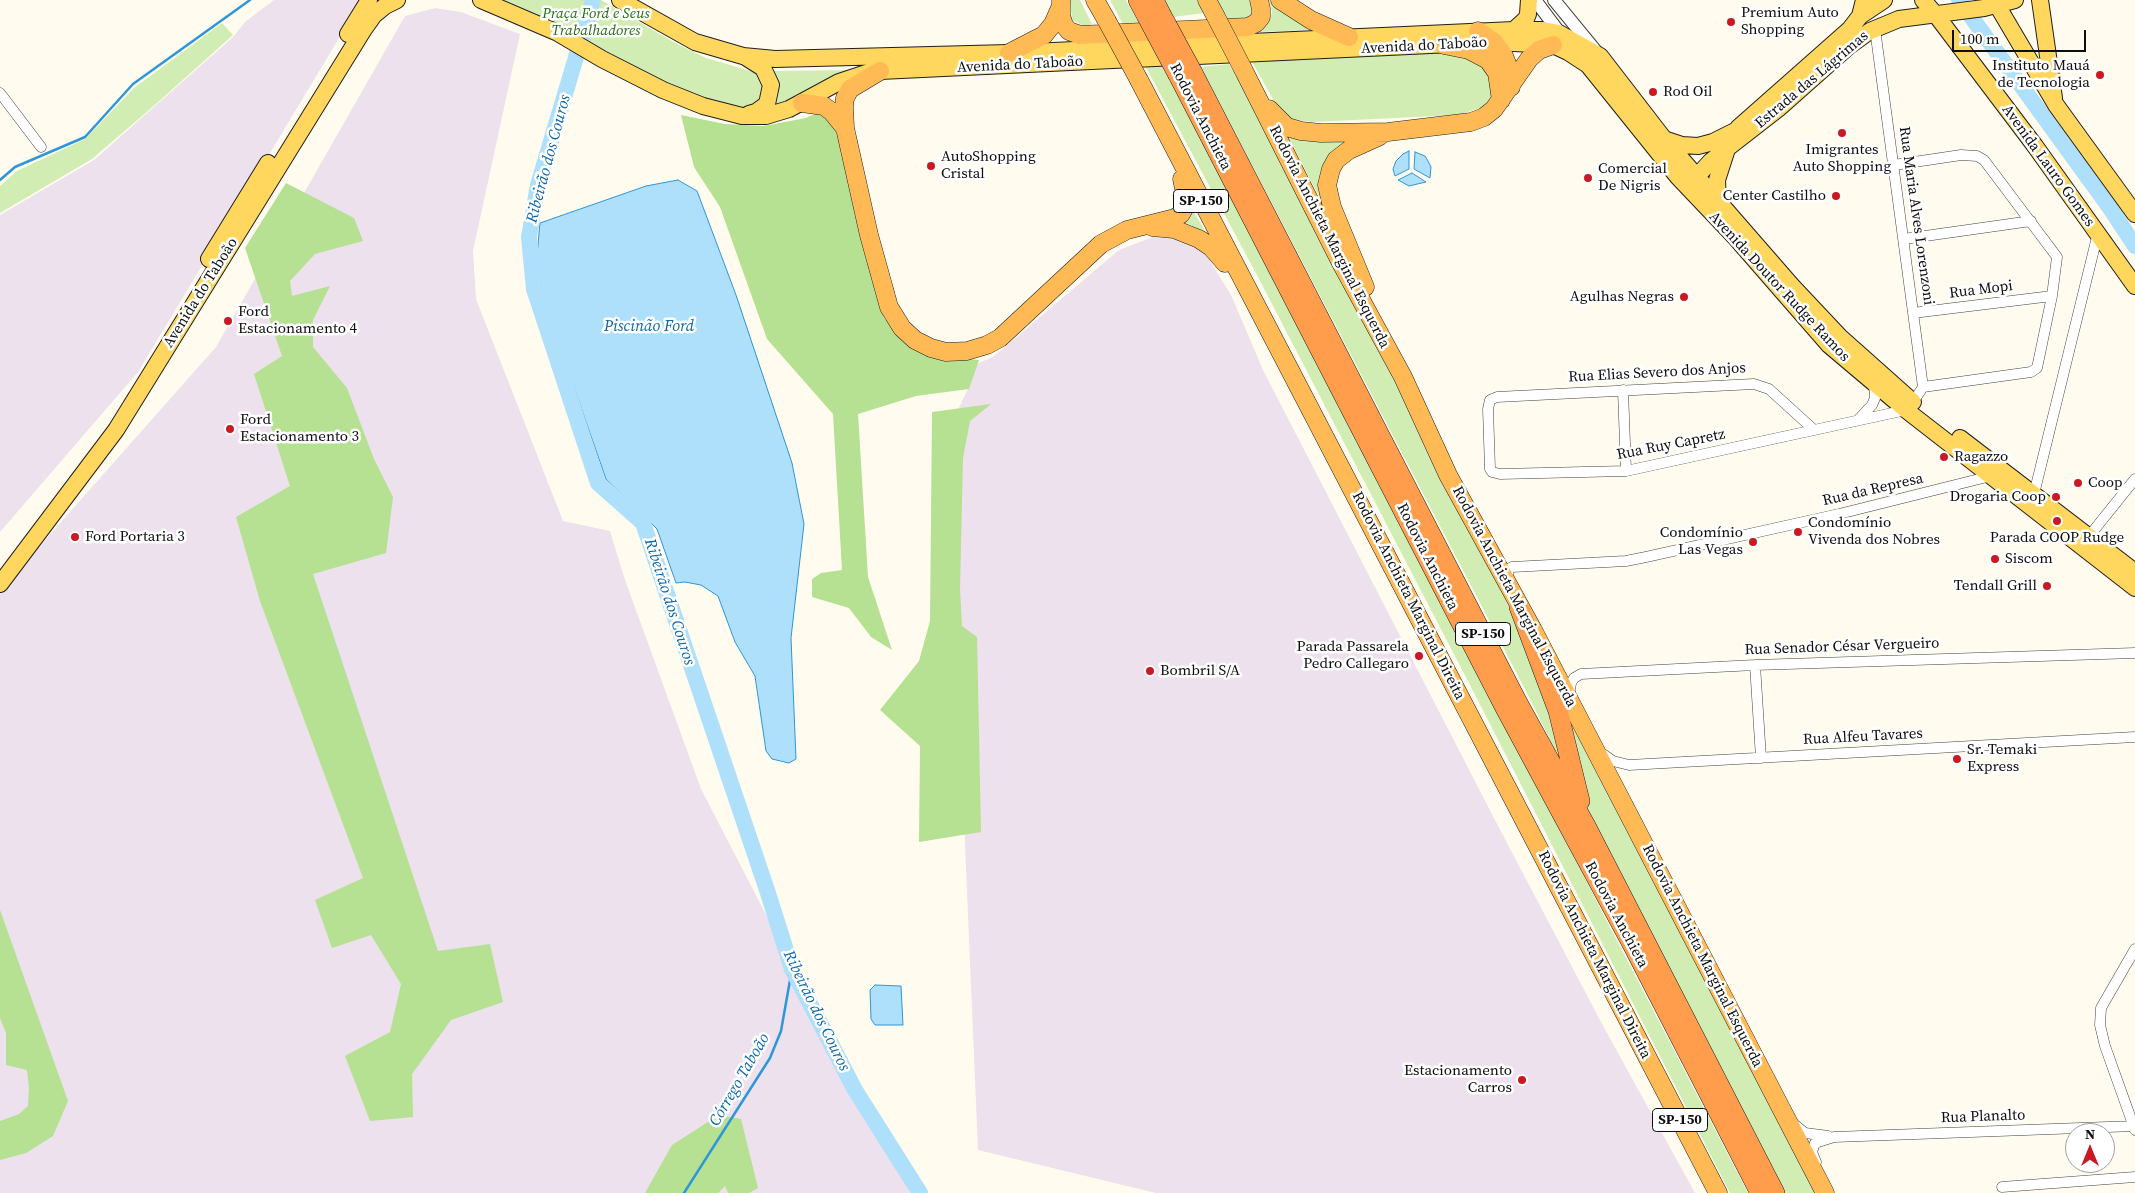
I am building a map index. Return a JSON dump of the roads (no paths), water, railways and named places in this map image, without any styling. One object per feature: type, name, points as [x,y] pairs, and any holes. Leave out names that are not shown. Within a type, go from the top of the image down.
[{"type":"highway","name":"Rodovia Anchieta Marginal Direita","points":[[1096,0],[1718,1193]]},
{"type":"highway","points":[[1061,4],[1061,20],[1066,28],[1074,34],[1086,35],[1248,27],[1256,23],[1260,17],[1262,9],[1259,0]]},
{"type":"highway","points":[[1280,0],[1311,20],[1349,37]]},
{"type":"highway","points":[[1009,53],[1044,35],[1053,24],[1061,4]]},
{"type":"highway","name":"Rodovia Anchieta","points":[[1150,7],[1518,703],[1586,826],[1775,1193]]},
{"type":"highway","name":"Rodovia Anchieta Marginal Esquerda","points":[[1211,7],[1341,263],[1403,377],[1448,475],[1533,630],[1778,1103],[1827,1193]]},
{"type":"highway","points":[[1478,31],[1494,42],[1508,65],[1511,74],[1506,93]]},
{"type":"highway","points":[[1254,92],[1278,120],[1293,129],[1321,133],[1388,132],[1471,122],[1488,114],[1506,93],[1533,55],[1556,39]]},
{"type":"highway","points":[[1444,44],[1469,50],[1488,60],[1497,73],[1506,93]]},
{"type":"highway","points":[[880,71],[850,89],[844,106],[845,128],[870,235],[889,307],[902,328],[915,340],[931,348],[946,352],[968,351],[987,345],[1000,338],[1095,248],[1118,234],[1175,218],[1185,210],[1187,203],[1183,180],[1158,118]]},
{"type":"highway","name":"Rodovia Anchieta","points":[[1186,74],[1505,708],[1633,946],[1760,1193]]},
{"type":"highway","points":[[802,102],[824,106],[832,112],[845,128]]},
{"type":"highway","points":[[1388,132],[1349,150],[1336,160],[1328,176],[1327,191],[1403,377]]},
{"type":"highway","points":[[1142,226],[1174,230],[1199,239],[1211,247],[1243,284]]},
{"type":"highway","points":[[1519,607],[1558,711],[1586,826]]},
{"type":"main road","name":"Avenida do Taboão","points":[[0,573],[102,435],[369,0]]},
{"type":"main road","name":"Avenida do Taboão","points":[[0,584],[116,430],[374,14],[397,0]]},
{"type":"main road","name":"Avenida do Taboão","points":[[481,0],[558,33],[602,59],[663,90],[703,106],[742,116],[766,116],[788,110],[839,82],[854,76],[880,71],[1556,39]]},
{"type":"main road","name":"Avenida do Taboão","points":[[620,0],[695,42],[743,56],[808,60],[1538,30],[1556,39],[1568,52],[1594,61]]},
{"type":"main road","points":[[1514,30],[1526,19],[1529,0]]},
{"type":"main road","points":[[1862,8],[1884,0]]},
{"type":"main road","name":"Avenida Lauro Gomes","points":[[1923,0],[1940,14],[2135,286]]},
{"type":"main road","name":"Estrada das Lágrimas","points":[[1687,177],[1778,109],[1849,46],[1875,29],[1900,19],[1940,14],[2015,0]]},
{"type":"main road","points":[[2040,0],[2056,105]]},
{"type":"main road","points":[[1992,4],[2056,105],[2135,214]]},
{"type":"main road","name":"Estrada das Lágrimas","points":[[1687,177],[1734,131],[1850,29],[1862,8]]},
{"type":"main road","points":[[742,116],[756,112],[767,104],[771,85],[763,68],[743,56]]},
{"type":"main road","name":"Avenida Doutor Rudge Ramos","points":[[1594,61],[1664,139],[1687,177],[1718,200],[1792,286],[1840,337],[1908,404],[1991,476],[2085,541],[2135,572]]},
{"type":"main road","name":"Avenida Doutor Rudge Ramos","points":[[1594,61],[1735,237],[1829,345],[1874,384],[1908,404],[2034,494],[2135,588]]},
{"type":"main road","points":[[1664,139],[1682,145],[1698,146],[1713,142],[1734,131]]},
{"type":"main road","points":[[1718,200],[1717,180],[1726,149]]},
{"type":"street","points":[[1535,0],[1556,39]]},
{"type":"street","name":"Avenida Doutor Rudge Ramos","points":[[1554,0],[1594,61]]},
{"type":"street","name":"Rua Maria Alves Lorenzoni","points":[[1875,29],[1923,387]]},
{"type":"street","points":[[0,92],[41,147]]},
{"type":"street","points":[[1894,165],[1961,155],[1977,156],[1990,165],[2057,257],[2052,296],[2039,364],[2031,372],[1923,387],[1908,404]]},
{"type":"street","points":[[1904,238],[2031,221]]},
{"type":"street","points":[[2034,494],[2098,234]]},
{"type":"street","name":"Rua Mopi","points":[[1914,313],[2052,296]]},
{"type":"street","name":"Rua Elias Severo dos Anjos","points":[[1490,466],[1488,403],[1492,398],[1497,397],[1754,384],[1769,389],[1813,429]]},
{"type":"street","points":[[1859,419],[1876,398],[1874,384]]},
{"type":"street","points":[[1623,390],[1626,471]]},
{"type":"street","name":"Rua Ruy Capretz","points":[[1490,466],[1492,472],[1500,474],[1626,471],[1859,419],[1908,404]]},
{"type":"street","name":"Rua da Represa","points":[[1506,582],[1509,570],[1512,567],[1626,561],[1839,514],[1991,476]]},
{"type":"street","points":[[2085,541],[2135,479]]},
{"type":"street","name":"Rua Senador César Vergueiro","points":[[1569,699],[1571,683],[1574,678],[1581,674],[1755,665],[2135,653]]},
{"type":"street","points":[[1755,665],[1761,758]]},
{"type":"street","name":"Rua Alfeu Tavares","points":[[1596,750],[1612,761],[1629,765],[2135,737]]},
{"type":"street","points":[[2134,1128],[2104,1046],[2100,1025],[2101,1008],[2132,962],[2135,949]]},
{"type":"street","name":"Rua Planalto","points":[[1778,1103],[1801,1131],[1834,1137]]},
{"type":"street","name":"Rua Planalto","points":[[1827,1193],[1812,1152],[1813,1146],[1819,1140],[1834,1137],[2134,1128]]},
{"type":"street","points":[[2002,1187],[2135,1177]]},
{"type":"water","points":[[1409,151],[1409,169],[1395,176],[1393,169],[1396,161]]},
{"type":"water","points":[[1415,152],[1425,156],[1428,161],[1431,167],[1430,178],[1414,169]]},
{"type":"water","points":[[1412,173],[1426,182],[1409,186],[1398,180]]},
{"type":"water","name":"Piscinão Ford","points":[[678,180],[697,191],[736,295],[792,463],[804,524],[791,638],[796,759],[789,763],[772,759],[766,751],[755,676],[735,642],[718,596],[701,585],[685,582],[676,583],[657,529],[606,479],[542,296],[537,255],[540,223],[646,186]]},
{"type":"water","points":[[875,985],[901,986],[903,1025],[875,1025],[871,1019],[870,990]]},
{"type":"waterway","points":[[0,180],[15,167],[85,137],[133,84],[250,0]]},
{"type":"waterway","name":"Ribeirão dos Couros","points":[[593,0],[538,185],[529,237],[534,289],[598,483],[643,523],[792,969],[855,1090],[920,1193]]},
{"type":"waterway","points":[[1959,0],[2110,208],[2135,246]]},
{"type":"waterway","name":"Córrego Taboão","points":[[684,1193],[770,1058],[781,1031],[792,969]]},
{"type":"place","name":"Premium Auto Shopping","points":[[1731,22]]},
{"type":"place","name":"Instituto Mauá de Tecnologia","points":[[2100,75]]},
{"type":"place","name":"Rod Oil","points":[[1653,92]]},
{"type":"place","name":"Imigrantes Auto Shopping","points":[[1842,133]]},
{"type":"place","name":"AutoShopping Cristal","points":[[931,166]]},
{"type":"place","name":"Comercial De Nigris","points":[[1588,178]]},
{"type":"place","name":"Center Castilho","points":[[1836,196]]},
{"type":"place","name":"Agulhas Negras","points":[[1684,297]]},
{"type":"place","name":"Ford Estacionamento 4","points":[[228,321]]},
{"type":"place","name":"Ford Estacionamento 3","points":[[230,429]]},
{"type":"place","name":"Ragazzo","points":[[1944,457]]},
{"type":"place","name":"Coop","points":[[2078,483]]},
{"type":"place","name":"Drogaria Coop","points":[[2056,497]]},
{"type":"place","name":"Parada COOP Rudge","points":[[2057,521]]},
{"type":"place","name":"Condomínio Vivenda dos Nobres","points":[[1798,532]]},
{"type":"place","name":"Ford Portaria 3","points":[[75,537]]},
{"type":"place","name":"Condomínio Las Vegas","points":[[1753,542]]},
{"type":"place","name":"Siscom","points":[[1995,559]]},
{"type":"place","name":"Tendall Grill","points":[[2047,586]]},
{"type":"place","name":"Parada Passarela Pedro Callegaro","points":[[1419,656]]},
{"type":"place","name":"Bombril S/A","points":[[1150,671]]},
{"type":"place","name":"Sr. Temaki Express","points":[[1957,759]]},
{"type":"place","name":"Estacionamento Carros","points":[[1522,1080]]},
{"type":"park label","name":"Praça Ford e Seus Trabalhadores","points":[[596,22]]}]
